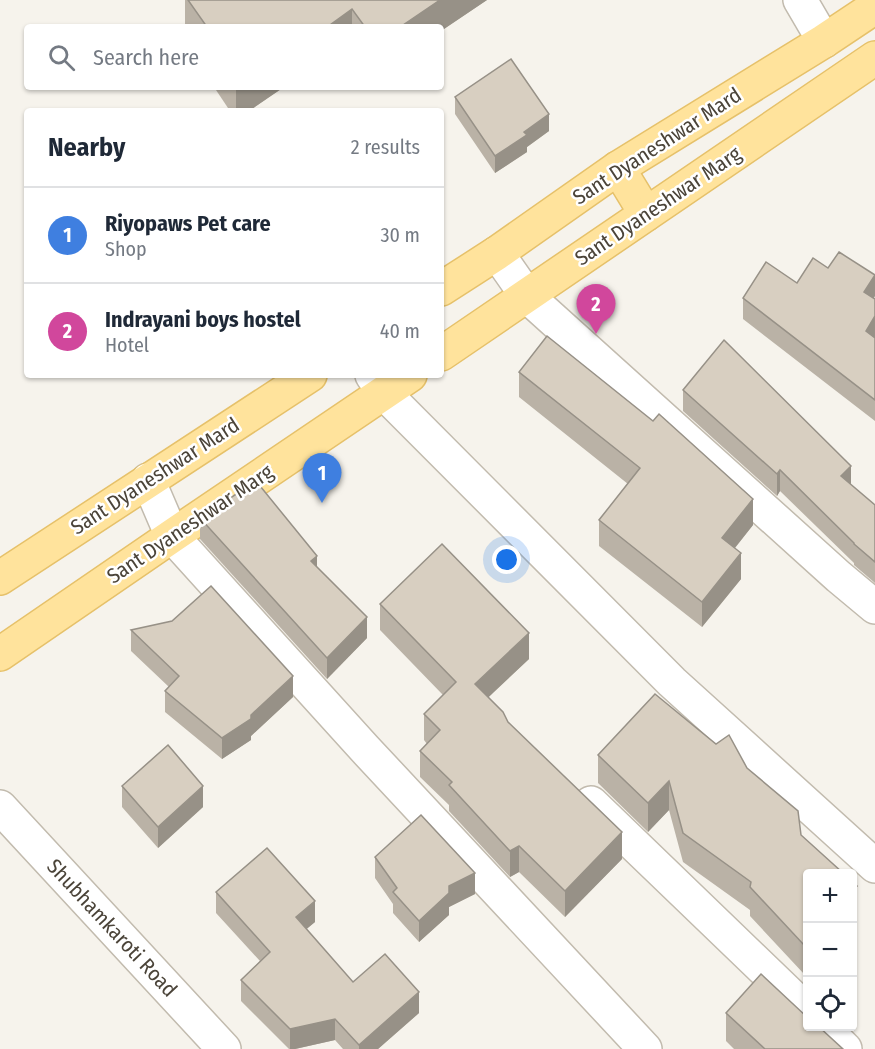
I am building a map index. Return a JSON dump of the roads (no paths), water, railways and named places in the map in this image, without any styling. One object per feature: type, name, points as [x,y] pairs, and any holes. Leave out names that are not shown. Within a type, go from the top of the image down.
[{"type":"main road","name":"Sant Dyaneshwar Mard","points":[[444,287],[497,253],[618,168],[875,7]]},
{"type":"main road","name":"Sant Dyaneshwar Marg","points":[[444,352],[875,58]]},
{"type":"main road","points":[[618,168],[646,214]]},
{"type":"main road","name":"Sant Dyaneshwar Mard","points":[[0,578],[305,378]]},
{"type":"main road","name":"Sant Dyaneshwar Marg","points":[[0,654],[172,536],[378,384],[400,378]]},
{"type":"street","points":[[800,0],[824,41]]},
{"type":"street","points":[[497,253],[527,296],[875,607]]},
{"type":"street","points":[[378,384],[672,682],[875,867]]},
{"type":"street","points":[[147,480],[172,536],[365,749],[645,1049]]},
{"type":"street","points":[[571,784],[803,1008]]},
{"type":"street","name":"Shubhamkaroti Road","points":[[0,807],[224,1049]]},
{"type":"street","points":[[827,1031],[845,1049]]},
{"type":"place","name":"Indrayani boys hostel","points":[[596,334]]},
{"type":"place","name":"Riyopaws Pet care","points":[[322,503]]}]
